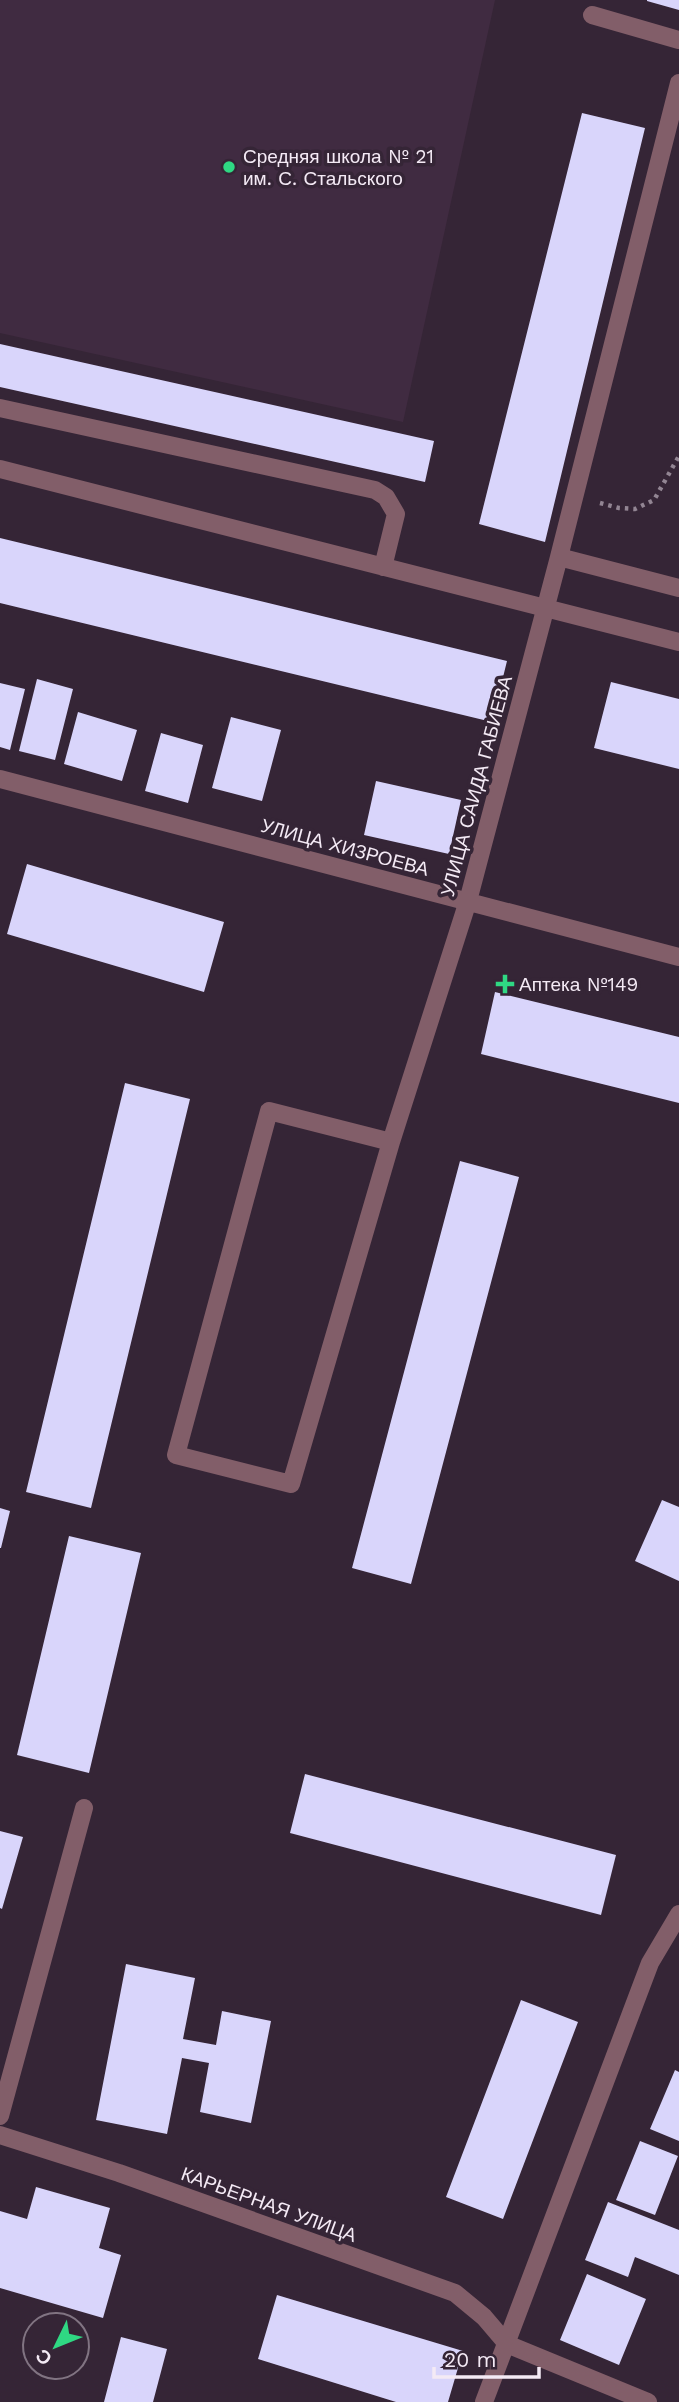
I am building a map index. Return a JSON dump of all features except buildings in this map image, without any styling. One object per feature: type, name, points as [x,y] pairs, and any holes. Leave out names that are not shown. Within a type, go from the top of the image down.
[{"type":"street","points":[[592,15],[679,40]]},
{"type":"street","name":"УЛИЦА САИДА ГАБИЕВА","points":[[391,1142],[269,1111],[176,1455],[291,1483],[391,1142],[468,901],[575,496],[679,83]]},
{"type":"street","points":[[0,408],[375,490],[386,498],[396,514],[383,567]]},
{"type":"street","points":[[0,469],[679,642]]},
{"type":"street","points":[[559,557],[679,587]]},
{"type":"street","name":"УЛИЦА ХИЗРОЕВА","points":[[0,779],[679,957]]},
{"type":"street","points":[[0,2116],[84,1808]]},
{"type":"street","points":[[484,2402],[650,1963],[679,1914]]},
{"type":"street","name":"КАРЬЕРНАЯ УЛИЦА","points":[[0,2135],[119,2173],[455,2293],[484,2317],[507,2344],[648,2402]]},
{"type":"path","points":[[575,496],[619,508],[635,509],[654,500],[679,456]]},
{"type":"shaded area","name":"Средняя школа № 21 им. С. Стальского","points":[[0,0],[495,0],[403,422],[0,333]]},
{"type":"place","name":"Средняя школа № 21 им. С. Стальского","points":[[229,167]]},
{"type":"place","name":"Аптека №149","points":[[505,984]]}]
